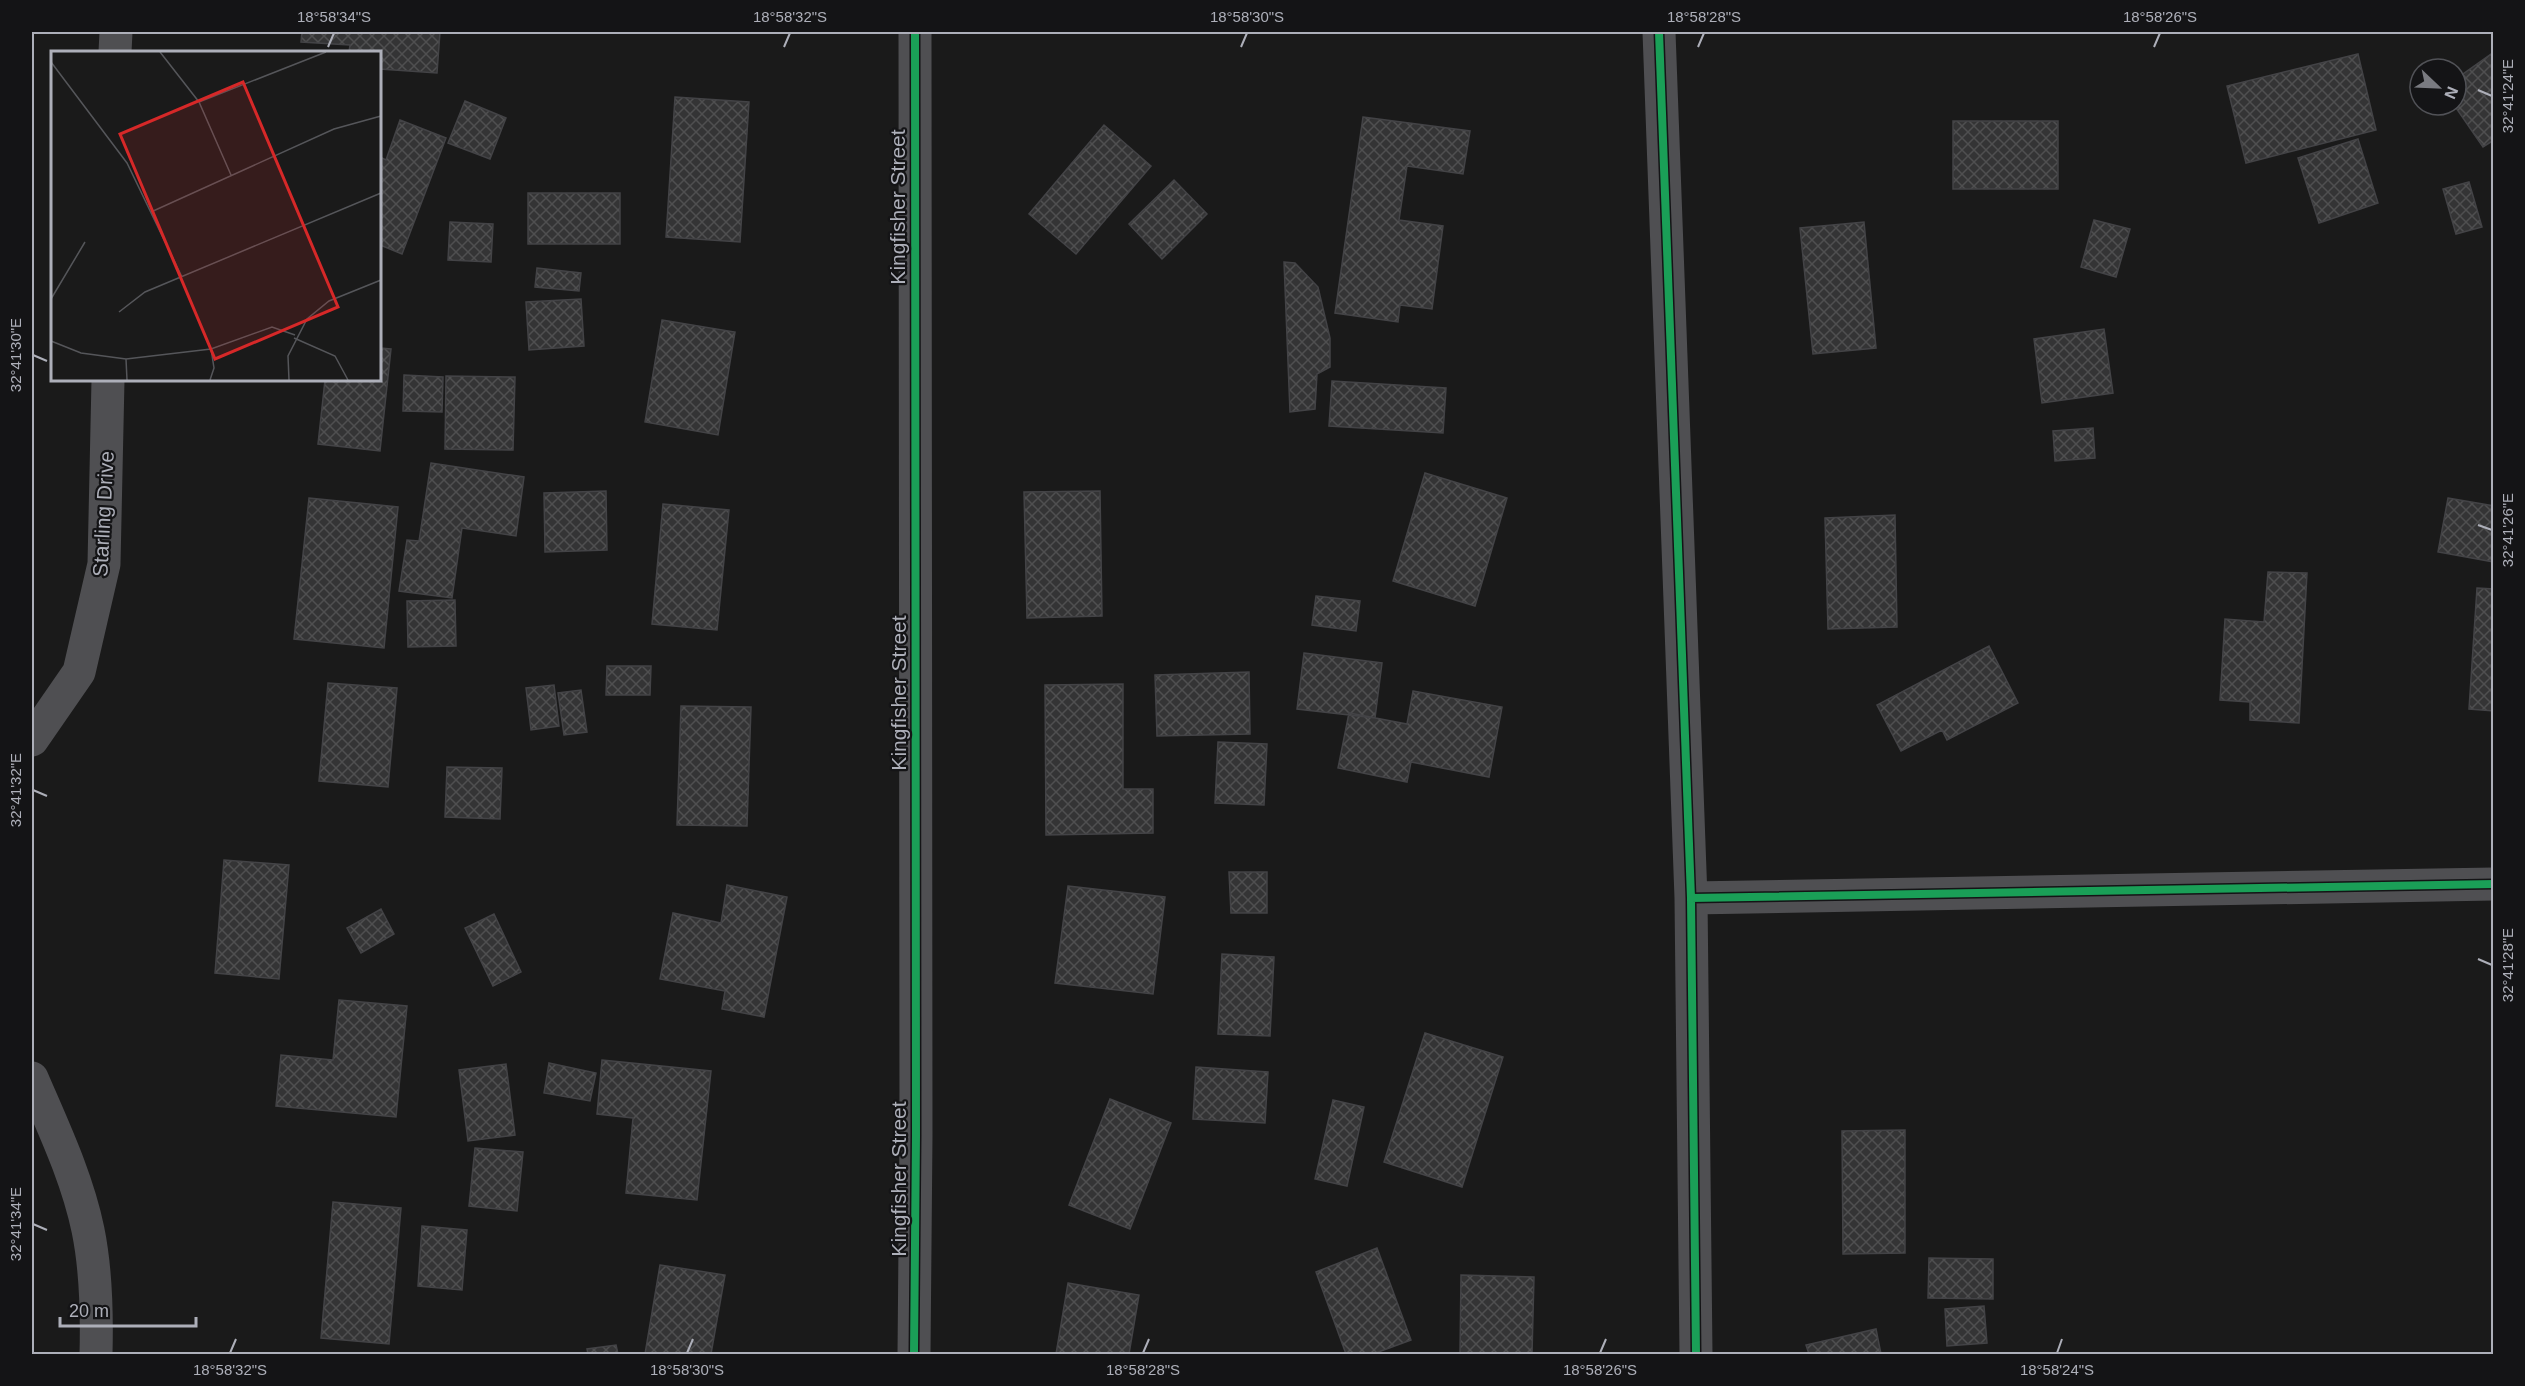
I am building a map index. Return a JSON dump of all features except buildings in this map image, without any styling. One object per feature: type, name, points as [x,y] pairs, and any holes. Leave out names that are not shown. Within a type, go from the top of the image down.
[{"type":"street","points":[[115,51],[116,32]]},
{"type":"street","name":"Kingfisher Street","points":[[914,1354],[916,1135],[915,32]]},
{"type":"street","points":[[1659,32],[1691,898],[1696,1354]]},
{"type":"street","name":"Starling Drive","points":[[32,740],[79,672],[105,564],[108,381]]},
{"type":"street","points":[[1691,898],[2493,884]]},
{"type":"street","points":[[32,1078],[64,1152],[88,1230],[97,1320],[96,1354]]},
{"type":"cycle path","points":[[914,1354],[916,1135],[915,32]]},
{"type":"cycle path","points":[[1659,32],[1691,898],[1696,1354]]},
{"type":"cycle path","points":[[1691,898],[2494,884]]}]
